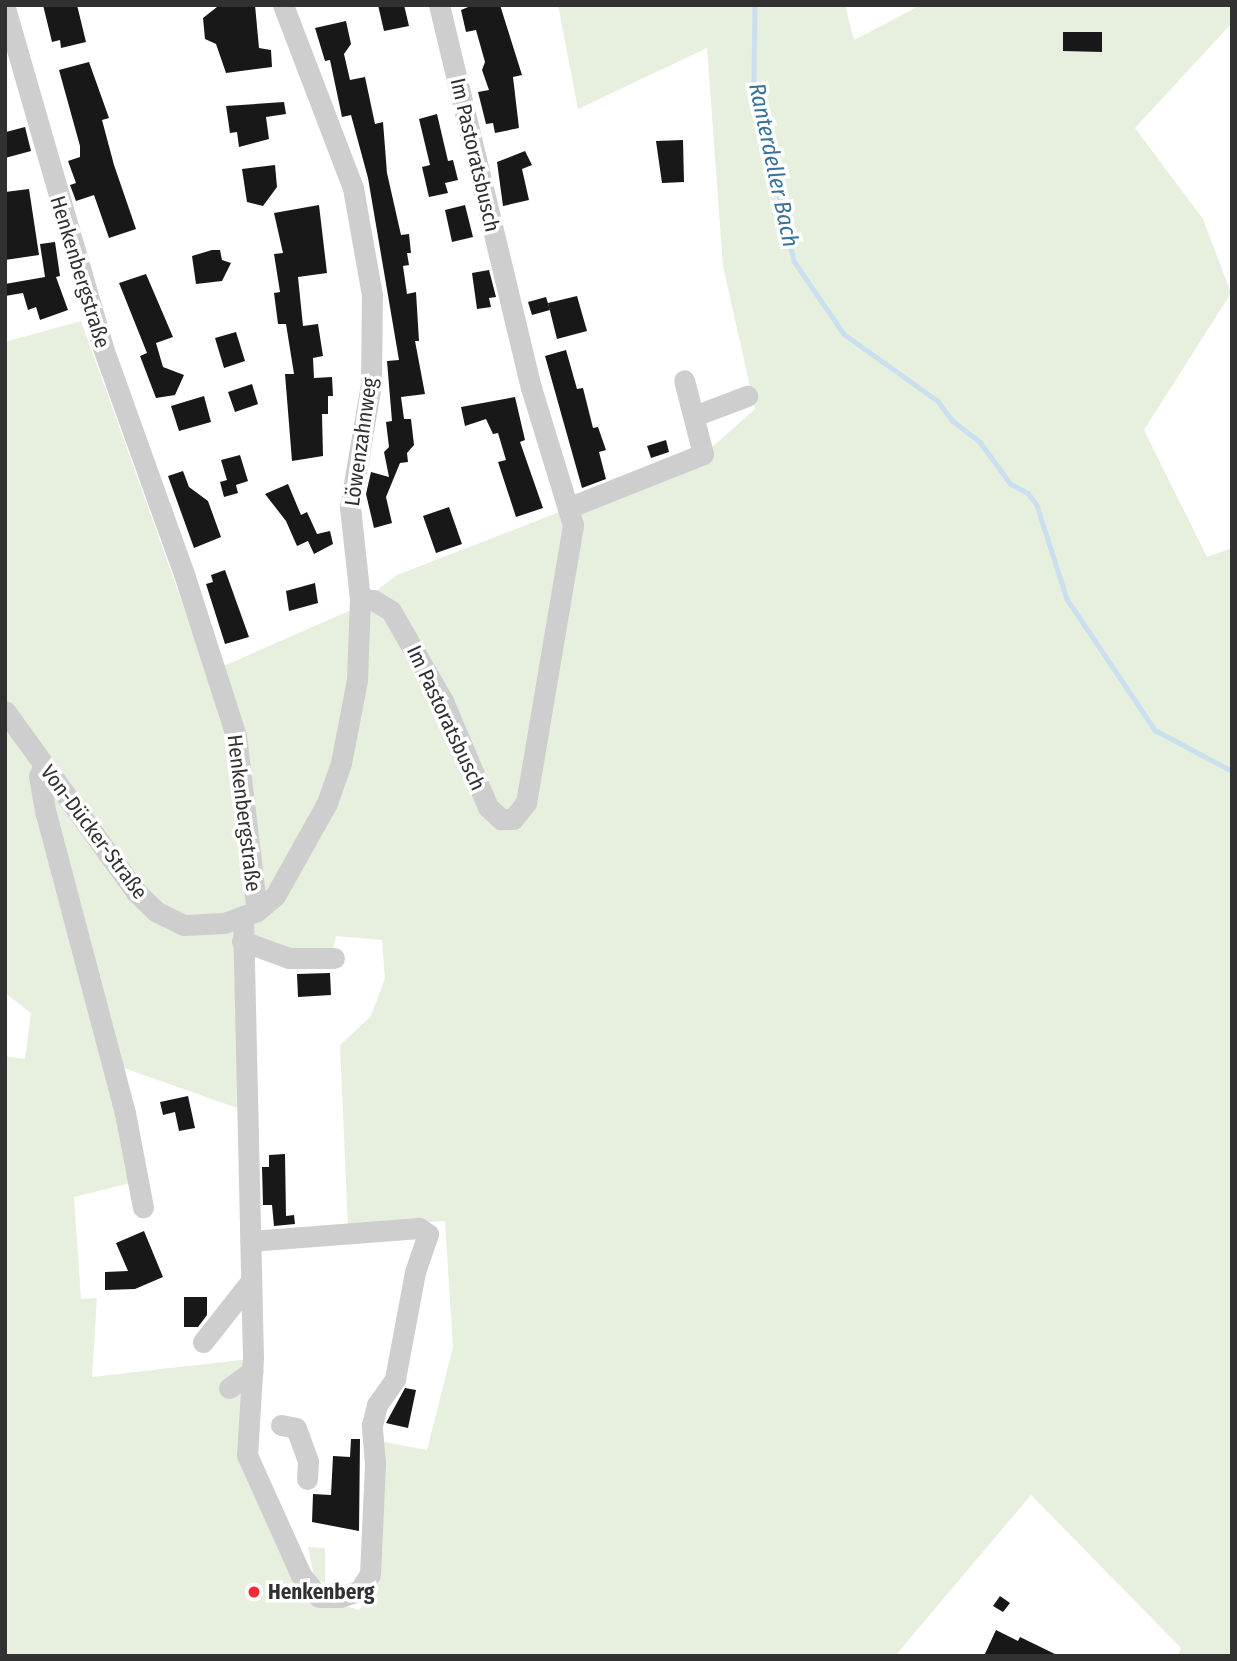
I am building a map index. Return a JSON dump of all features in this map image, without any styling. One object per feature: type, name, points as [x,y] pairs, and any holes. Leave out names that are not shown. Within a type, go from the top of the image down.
[{"type":"street","name":"Löwenzahnweg","points":[[283,5],[353,188],[369,269],[371,384],[350,507],[360,599]]},
{"type":"street","name":"Im Pastoratsbusch","points":[[360,599],[373,600],[391,611],[443,701],[488,807],[500,819],[513,820],[526,803],[531,777],[571,538],[570,507],[531,388],[439,5]]},
{"type":"street","name":"Henkenbergstraße","points":[[5,8],[105,353],[232,722],[250,914],[242,941],[251,1241],[252,1371],[249,1464],[301,1575],[320,1597],[359,1591],[370,1574],[372,1439],[377,1405],[395,1379],[415,1272],[427,1241],[425,1228],[251,1241]]},
{"type":"street","points":[[570,507],[703,454],[684,380]]},
{"type":"street","points":[[694,416],[747,396]]},
{"type":"street","points":[[250,914],[275,897],[327,803],[341,763],[357,680],[360,599]]},
{"type":"street","name":"Von-Dücker-Straße","points":[[5,711],[136,892],[157,912],[192,925],[250,914]]},
{"type":"street","points":[[44,765],[39,776],[46,814],[125,1113],[143,1208]]},
{"type":"street","points":[[242,941],[289,958],[334,958]]},
{"type":"street","points":[[203,1342],[251,1281]]},
{"type":"street","points":[[229,1388],[252,1371]]},
{"type":"street","points":[[281,1424],[296,1428],[308,1461],[307,1479]]},
{"type":"green space","points":[[558,5],[845,5],[854,40],[921,5],[1232,5],[1232,23],[1135,128],[1203,219],[1231,293],[1144,430],[1207,557],[1232,548],[1232,1656],[1178,1656],[1181,1648],[1031,1495],[895,1656],[5,1656],[5,1056],[25,1059],[31,1013],[5,993],[5,342],[81,321],[197,644],[212,671],[349,611],[397,575],[701,457],[755,409],[723,266],[707,48],[578,109]],"holes":[[[237,932],[287,950],[333,950],[336,936],[382,940],[385,978],[371,1016],[340,1045],[348,1227],[445,1221],[453,1347],[427,1450],[379,1441],[371,1597],[359,1610],[307,1594],[245,1438],[250,1359],[92,1377],[97,1298],[81,1299],[74,1197],[134,1182],[121,1067],[243,1110]]]},
{"type":"green space","points":[[308,1547],[325,1548],[325,1582],[315,1581]]},
{"type":"building","points":[[43,5],[77,5],[86,42],[61,48],[60,40],[52,42]]},
{"type":"building","points":[[255,5],[259,48],[271,50],[272,67],[226,73],[216,44],[205,39],[203,18],[217,7]]},
{"type":"building","points":[[378,5],[404,5],[409,26],[384,31]]},
{"type":"building","points":[[473,5],[500,5],[522,75],[513,77],[519,128],[495,133],[493,123],[486,124],[478,92],[489,90],[482,70],[485,62],[476,30],[466,32],[461,10]]},
{"type":"building","points":[[346,21],[351,44],[344,54],[350,80],[365,77],[375,124],[383,122],[387,173],[401,235],[409,234],[409,265],[403,266],[407,294],[416,292],[419,341],[415,341],[425,394],[401,397],[404,419],[411,419],[414,445],[407,453],[408,462],[400,463],[386,497],[392,523],[374,528],[366,494],[371,472],[389,477],[384,452],[389,447],[386,422],[392,421],[387,361],[399,360],[368,178],[351,115],[342,117],[330,60],[325,61],[315,28]]},
{"type":"building","points":[[1063,32],[1102,32],[1102,52],[1063,51]]},
{"type":"building","points":[[89,62],[109,118],[102,120],[136,229],[109,238],[94,195],[76,201],[70,185],[76,183],[68,161],[80,157],[80,146],[59,70]]},
{"type":"building","points":[[284,102],[286,114],[266,117],[269,139],[239,147],[237,132],[230,133],[226,106]]},
{"type":"building","points":[[437,114],[448,161],[453,160],[458,180],[445,183],[448,193],[429,197],[422,167],[430,165],[419,119]]},
{"type":"building","points":[[25,127],[31,151],[5,158],[6,132]]},
{"type":"building","points":[[683,140],[684,182],[662,183],[656,141]]},
{"type":"building","points":[[525,151],[532,165],[522,169],[529,200],[503,206],[497,162]]},
{"type":"building","points":[[275,165],[277,187],[263,206],[247,202],[242,169]]},
{"type":"building","points":[[29,189],[39,255],[5,260],[5,192]]},
{"type":"building","points":[[319,205],[327,273],[298,277],[303,326],[318,324],[323,356],[313,358],[314,378],[332,377],[333,396],[328,396],[328,414],[322,414],[323,456],[292,461],[285,374],[294,374],[286,324],[278,324],[274,293],[280,292],[274,254],[283,253],[274,213]]},
{"type":"building","points":[[465,205],[473,237],[452,242],[445,210]]},
{"type":"building","points":[[55,242],[60,276],[56,277],[68,310],[40,320],[36,307],[28,310],[23,293],[5,296],[5,284],[45,277],[40,244]]},
{"type":"building","points":[[220,250],[222,260],[231,263],[222,281],[196,284],[192,256]]},
{"type":"building","points":[[489,270],[496,297],[489,298],[491,307],[477,309],[472,273]]},
{"type":"building","points":[[146,274],[173,337],[156,343],[163,367],[184,375],[175,395],[156,398],[140,356],[147,353],[119,283]]},
{"type":"building","points":[[577,296],[587,331],[557,339],[548,303]]},
{"type":"building","points":[[546,297],[550,310],[532,315],[528,302]]},
{"type":"building","points":[[236,332],[245,361],[224,368],[215,338]]},
{"type":"building","points":[[566,350],[577,389],[583,388],[593,428],[598,427],[606,450],[599,452],[606,479],[582,488],[545,356]]},
{"type":"building","points":[[252,384],[258,404],[235,412],[228,392]]},
{"type":"building","points":[[204,396],[211,422],[179,431],[171,406]]},
{"type":"building","points":[[515,397],[525,440],[520,442],[543,508],[516,517],[498,462],[506,460],[498,433],[493,434],[486,419],[465,426],[461,407]]},
{"type":"building","points":[[666,440],[669,452],[651,458],[647,446]]},
{"type":"building","points":[[240,455],[248,481],[236,485],[238,493],[224,497],[220,482],[227,480],[221,460]]},
{"type":"building","points":[[183,471],[189,487],[208,501],[221,537],[194,548],[168,476]]},
{"type":"building","points":[[288,484],[301,515],[307,512],[317,534],[330,531],[333,544],[314,554],[308,541],[297,546],[286,521],[265,494]]},
{"type":"building","points":[[449,507],[462,544],[436,553],[423,516]]},
{"type":"building","points":[[225,570],[249,637],[225,644],[206,584],[213,582],[211,575]]},
{"type":"building","points":[[315,583],[318,603],[289,611],[286,591]]},
{"type":"building","points":[[330,973],[331,995],[298,997],[297,974]]},
{"type":"building","points":[[188,1096],[195,1128],[179,1131],[175,1112],[163,1115],[160,1102]]},
{"type":"building","points":[[285,1154],[286,1216],[294,1215],[295,1224],[274,1226],[272,1205],[263,1205],[262,1167],[269,1167],[269,1155]]},
{"type":"building","points":[[144,1231],[163,1277],[135,1289],[105,1290],[105,1272],[128,1271],[116,1243]]},
{"type":"building","points":[[184,1297],[207,1297],[207,1315],[198,1327],[184,1327]]},
{"type":"building","points":[[405,1388],[416,1390],[408,1428],[386,1423]]},
{"type":"building","points":[[351,1439],[360,1439],[359,1531],[312,1522],[313,1494],[331,1495],[333,1456],[350,1457]]},
{"type":"building","points":[[1000,1596],[1010,1603],[1003,1612],[993,1606]]},
{"type":"building","points":[[996,1630],[1018,1641],[1020,1637],[1059,1656],[984,1656]]},
{"type":"waterway","name":"Ranterdeller Bach","points":[[755,5],[754,86],[794,261],[844,334],[938,401],[952,420],[980,442],[1011,484],[1028,493],[1037,505],[1067,599],[1155,730],[1232,771]]},
{"type":"place","name":"Henkenberg","points":[[254,1592]]}]
